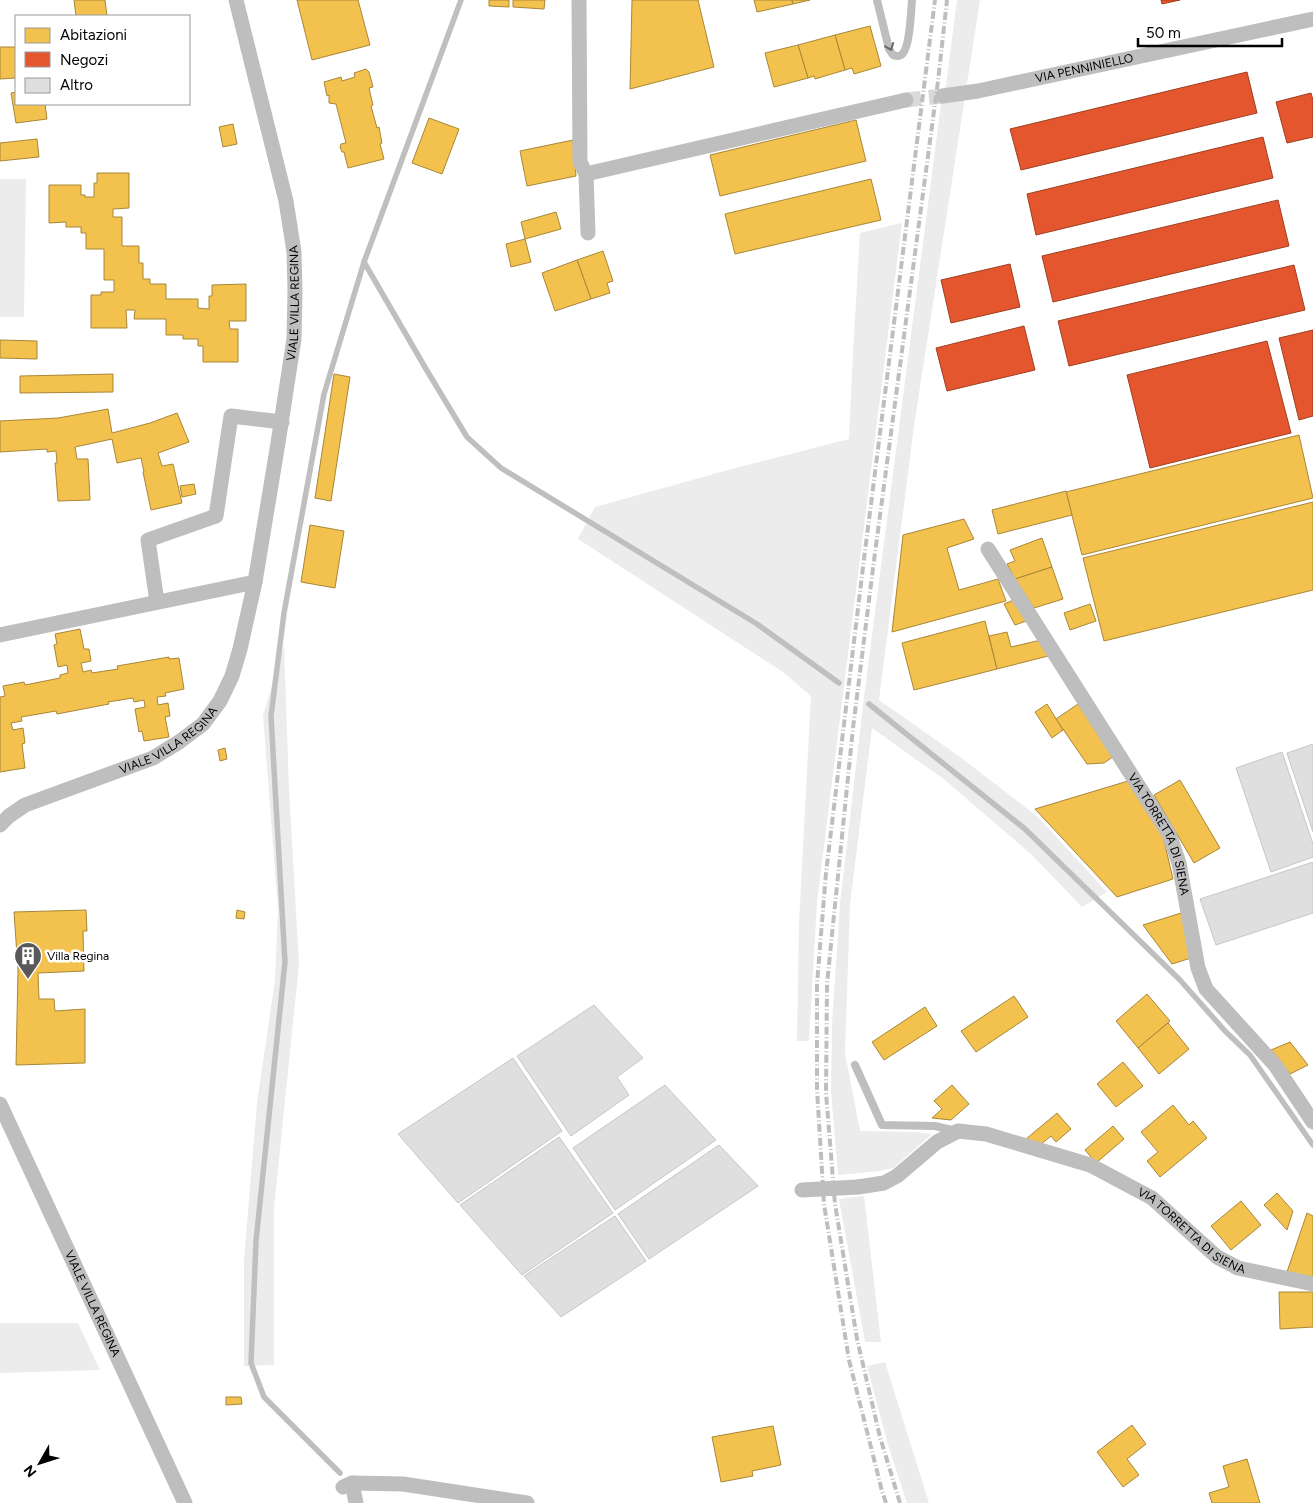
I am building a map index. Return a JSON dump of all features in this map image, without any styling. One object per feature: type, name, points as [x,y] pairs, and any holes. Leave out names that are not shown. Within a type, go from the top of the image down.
[{"type":"street","name":"VIALE VILLA REGINA","points":[[0,826],[9,816],[25,805],[153,758],[180,742],[203,724],[220,702],[232,676],[240,649],[255,582],[282,422],[294,338],[295,291],[294,252],[286,200],[236,0]]},
{"type":"street","points":[[579,0],[580,162],[586,174],[588,233]]},
{"type":"street","name":"VIA PENNINIELLO","points":[[943,96],[978,92],[1313,19]]},
{"type":"street","points":[[586,174],[906,100]]},
{"type":"street","points":[[157,602],[148,540],[216,516],[231,416],[282,422]]},
{"type":"street","name":"VIA TORRETTA DI SIENA","points":[[988,549],[1169,834],[1180,863],[1198,968],[1206,989],[1275,1065],[1313,1122]]},
{"type":"street","points":[[0,635],[255,582]]},
{"type":"street","name":"VIALE VILLA REGINA","points":[[0,1104],[185,1503]]},
{"type":"street","points":[[802,1190],[858,1187],[884,1183],[897,1176],[937,1142],[958,1131]]},
{"type":"street","name":"VIA TORRETTA DI SIENA","points":[[958,1131],[986,1134],[1090,1165],[1152,1198],[1217,1257],[1238,1268],[1313,1284]]},
{"type":"street","points":[[356,1503],[348,1485],[403,1484],[527,1503]]},
{"type":"lane","points":[[877,0],[889,49],[893,56],[902,55],[907,47],[912,0]]},
{"type":"lane","points":[[855,1065],[882,1125],[935,1126],[958,1131]]},
{"type":"shaded area","points":[[957,0],[980,0],[914,426],[879,700],[956,754],[1037,816],[1107,892],[1082,907],[1033,856],[945,780],[872,728],[850,904],[845,1053],[860,1131],[932,1134],[893,1168],[838,1175],[831,1091],[832,1024],[840,904],[864,697],[943,89],[946,86]]},
{"type":"shaded area","points":[[0,179],[26,179],[24,317],[0,317]]},
{"type":"shaded area","points":[[902,223],[817,902],[809,1041],[797,1041],[799,923],[811,696],[783,672],[578,539],[595,507],[849,439],[860,233]]},
{"type":"shaded area","points":[[284,645],[289,789],[299,964],[274,1208],[274,1365],[244,1366],[244,1260],[257,1103],[275,980],[278,910],[263,715]]},
{"type":"shaded area","points":[[864,1196],[881,1342],[865,1342],[839,1199]]},
{"type":"shaded area","points":[[0,1323],[78,1323],[100,1370],[0,1373]]},
{"type":"shaded area","points":[[885,1362],[929,1503],[907,1503],[888,1445],[867,1366]]},
{"type":"building: Abitazioni","points":[[74,0],[105,0],[107,15],[76,15]]},
{"type":"building: Abitazioni","points":[[297,0],[358,0],[370,45],[312,60]]},
{"type":"building: Abitazioni","points":[[489,0],[509,0],[509,7],[489,6]]},
{"type":"building: Abitazioni","points":[[513,0],[545,0],[544,9],[513,7]]},
{"type":"building: Abitazioni","points":[[632,0],[698,0],[714,67],[630,89]]},
{"type":"building: Abitazioni","points":[[754,0],[792,0],[793,4],[757,12]]},
{"type":"building: Abitazioni","points":[[792,0],[810,0],[793,4]]},
{"type":"building: Abitazioni","points":[[870,26],[881,66],[854,74],[852,68],[845,70],[835,35]]},
{"type":"building: Abitazioni","points":[[835,35],[845,70],[815,79],[814,76],[808,78],[798,45]]},
{"type":"building: Abitazioni","points":[[798,45],[808,78],[774,87],[765,53]]},
{"type":"building: Abitazioni","points":[[0,47],[15,47],[15,78],[0,79]]},
{"type":"building: Abitazioni","points":[[366,69],[369,72],[373,87],[369,88],[373,105],[371,106],[377,128],[379,127],[382,143],[380,144],[384,159],[348,168],[344,152],[342,152],[340,147],[341,144],[346,143],[336,104],[329,103],[329,95],[327,96],[324,82],[341,77],[342,81],[355,77],[354,73]]},
{"type":"building: Abitazioni","points":[[15,92],[15,105],[45,105],[47,119],[16,123],[11,93]]},
{"type":"building: Abitazioni","points":[[429,118],[459,129],[442,174],[412,163]]},
{"type":"building: Abitazioni","points":[[856,120],[866,161],[720,196],[710,155]]},
{"type":"building: Abitazioni","points":[[233,124],[237,144],[223,147],[219,127]]},
{"type":"building: Abitazioni","points":[[37,139],[39,157],[0,161],[0,143]]},
{"type":"building: Abitazioni","points":[[573,140],[576,176],[527,186],[520,151]]},
{"type":"building: Abitazioni","points":[[97,173],[129,173],[129,208],[113,209],[113,217],[122,217],[122,246],[139,246],[139,263],[143,263],[143,279],[150,279],[150,284],[166,284],[166,299],[198,299],[198,308],[209,309],[209,296],[212,296],[212,285],[246,284],[246,321],[229,321],[230,329],[238,329],[238,362],[203,362],[203,346],[198,346],[198,339],[183,339],[183,335],[166,335],[166,319],[134,319],[135,310],[126,310],[127,328],[91,328],[91,295],[101,295],[101,292],[114,292],[114,280],[104,280],[104,249],[86,249],[86,233],[81,233],[81,227],[66,227],[66,222],[49,223],[49,185],[81,185],[81,195],[94,197],[94,183],[97,183]]},
{"type":"building: Abitazioni","points":[[871,179],[881,220],[735,254],[725,214]]},
{"type":"building: Abitazioni","points":[[556,212],[561,229],[525,239],[521,222]]},
{"type":"building: Abitazioni","points":[[525,239],[531,262],[511,267],[506,244]]},
{"type":"building: Abitazioni","points":[[603,251],[613,281],[607,283],[610,293],[591,299],[577,260]]},
{"type":"building: Abitazioni","points":[[577,260],[591,299],[555,311],[542,273]]},
{"type":"building: Abitazioni","points":[[0,340],[37,341],[37,359],[0,358]]},
{"type":"building: Abitazioni","points":[[113,374],[113,392],[20,393],[20,376]]},
{"type":"building: Abitazioni","points":[[334,374],[350,377],[331,501],[315,498]]},
{"type":"building: Abitazioni","points":[[108,409],[112,433],[150,423],[177,413],[189,442],[158,453],[162,466],[173,464],[182,503],[151,510],[141,458],[117,463],[112,439],[75,447],[77,459],[88,459],[90,500],[58,501],[56,451],[47,452],[47,449],[0,452],[0,421],[58,418]]},
{"type":"building: Abitazioni","points":[[1299,435],[1313,498],[1082,555],[1066,492]]},
{"type":"building: Abitazioni","points":[[194,484],[196,494],[182,497],[180,486]]},
{"type":"building: Abitazioni","points":[[1066,491],[1072,515],[998,534],[992,510]]},
{"type":"building: Abitazioni","points":[[1313,502],[1313,590],[1104,641],[1083,558]]},
{"type":"building: Abitazioni","points":[[964,519],[974,539],[947,548],[959,590],[998,579],[1006,601],[892,632],[903,535]]},
{"type":"building: Abitazioni","points":[[310,525],[344,531],[335,588],[301,582]]},
{"type":"building: Abitazioni","points":[[1042,538],[1052,567],[1015,579],[1007,564],[1015,561],[1010,550]]},
{"type":"building: Abitazioni","points":[[1052,567],[1063,599],[1034,608],[1015,579]]},
{"type":"building: Abitazioni","points":[[1016,599],[1029,620],[1015,625],[1004,604]]},
{"type":"building: Abitazioni","points":[[1090,604],[1096,621],[1070,630],[1064,613]]},
{"type":"building: Abitazioni","points":[[985,621],[997,669],[914,690],[902,643]]},
{"type":"building: Abitazioni","points":[[80,629],[84,649],[89,649],[91,661],[81,663],[83,672],[91,670],[92,673],[118,669],[117,666],[169,657],[169,659],[179,658],[184,689],[165,693],[166,696],[157,697],[158,705],[168,703],[170,716],[165,717],[169,737],[144,741],[142,731],[139,732],[135,709],[145,707],[144,700],[134,702],[133,698],[57,714],[56,711],[21,717],[22,721],[11,723],[13,730],[23,728],[25,743],[22,744],[25,768],[0,772],[0,697],[5,696],[3,686],[24,682],[25,685],[60,678],[60,675],[68,673],[67,665],[58,667],[54,645],[57,644],[55,634]]},
{"type":"building: Abitazioni","points":[[1007,632],[1011,647],[1041,640],[1052,655],[997,669],[989,636]]},
{"type":"building: Abitazioni","points":[[1047,704],[1063,730],[1052,738],[1035,712]]},
{"type":"building: Abitazioni","points":[[1078,704],[1114,756],[1104,763],[1087,764],[1056,719]]},
{"type":"building: Abitazioni","points":[[225,748],[227,759],[220,761],[218,750]]},
{"type":"building: Abitazioni","points":[[1180,780],[1220,848],[1194,863],[1154,795]]},
{"type":"building: Abitazioni","points":[[1128,781],[1163,836],[1173,879],[1117,897],[1035,809]]},
{"type":"building: Abitazioni","name":"Villa Regina","points":[[86,910],[87,931],[83,931],[84,971],[38,973],[39,999],[54,999],[55,1011],[85,1009],[85,1063],[16,1065],[18,970],[14,912]]},
{"type":"building: Abitazioni","points":[[237,910],[245,912],[244,919],[236,918]]},
{"type":"building: Abitazioni","points":[[1181,913],[1191,958],[1172,964],[1143,925]]},
{"type":"building: Abitazioni","points":[[1147,994],[1170,1021],[1138,1048],[1116,1021]]},
{"type":"building: Abitazioni","points":[[1014,996],[1028,1017],[976,1052],[961,1031]]},
{"type":"building: Abitazioni","points":[[925,1007],[937,1026],[884,1060],[872,1042]]},
{"type":"building: Abitazioni","points":[[1168,1023],[1189,1049],[1159,1074],[1138,1048]]},
{"type":"building: Abitazioni","points":[[1290,1042],[1308,1065],[1290,1074],[1271,1050]]},
{"type":"building: Abitazioni","points":[[1123,1062],[1143,1086],[1116,1107],[1097,1084]]},
{"type":"building: Abitazioni","points":[[952,1085],[969,1104],[951,1120],[932,1118],[942,1109],[934,1101]]},
{"type":"building: Abitazioni","points":[[1173,1105],[1189,1125],[1193,1121],[1207,1138],[1160,1177],[1147,1161],[1158,1152],[1141,1132]]},
{"type":"building: Abitazioni","points":[[1057,1113],[1071,1129],[1056,1142],[1051,1136],[1041,1144],[1026,1139]]},
{"type":"building: Abitazioni","points":[[1113,1126],[1124,1139],[1096,1163],[1085,1150]]},
{"type":"building: Abitazioni","points":[[1277,1193],[1293,1211],[1287,1230],[1264,1205]]},
{"type":"building: Abitazioni","points":[[1241,1201],[1261,1225],[1231,1250],[1211,1226]]},
{"type":"building: Abitazioni","points":[[1307,1213],[1313,1216],[1313,1277],[1287,1272]]},
{"type":"building: Abitazioni","points":[[1279,1292],[1313,1292],[1313,1327],[1280,1329]]},
{"type":"building: Abitazioni","points":[[226,1397],[241,1397],[242,1404],[226,1405]]},
{"type":"building: Abitazioni","points":[[1132,1425],[1146,1444],[1127,1459],[1139,1475],[1123,1487],[1097,1452]]},
{"type":"building: Abitazioni","points":[[773,1426],[781,1465],[752,1471],[753,1476],[721,1482],[712,1437]]},
{"type":"building: Abitazioni","points":[[1247,1459],[1260,1503],[1212,1503],[1209,1493],[1229,1487],[1223,1466]]},
{"type":"building: Negozi","points":[[1161,0],[1180,0],[1162,4]]},
{"type":"building: Negozi","points":[[1247,72],[1257,113],[1021,170],[1010,129]]},
{"type":"building: Negozi","points":[[1311,93],[1313,100],[1313,137],[1287,143],[1276,102]]},
{"type":"building: Negozi","points":[[1263,137],[1273,178],[1036,235],[1027,194]]},
{"type":"building: Negozi","points":[[1278,200],[1289,246],[1053,302],[1042,256]]},
{"type":"building: Negozi","points":[[1010,264],[1020,307],[951,323],[941,280]]},
{"type":"building: Negozi","points":[[1294,265],[1305,310],[1069,366],[1058,321]]},
{"type":"building: Negozi","points":[[1024,326],[1035,370],[947,391],[936,348]]},
{"type":"building: Negozi","points":[[1313,330],[1313,416],[1299,420],[1279,338]]},
{"type":"building: Negozi","points":[[1267,341],[1291,433],[1150,468],[1127,375]]},
{"type":"building: Altro","points":[[1313,744],[1313,832],[1287,753]]},
{"type":"building: Altro","points":[[1282,752],[1313,844],[1313,857],[1271,872],[1236,768]]},
{"type":"building: Altro","points":[[1313,862],[1313,913],[1216,945],[1200,899]]},
{"type":"building: Altro","points":[[594,1005],[643,1058],[617,1077],[629,1095],[571,1136],[517,1056]]},
{"type":"building: Altro","points":[[513,1058],[562,1131],[458,1203],[398,1134]]},
{"type":"building: Altro","points":[[665,1085],[716,1140],[615,1210],[573,1148]]},
{"type":"building: Altro","points":[[559,1137],[613,1213],[522,1275],[460,1205]]},
{"type":"building: Altro","points":[[719,1145],[758,1186],[649,1259],[618,1214]]},
{"type":"building: Altro","points":[[615,1216],[646,1261],[561,1317],[524,1276]]},
{"type":"waterway","points":[[340,1473],[264,1397],[251,1363],[256,1241],[285,962],[271,716],[284,613],[324,394],[364,262],[461,0]]},
{"type":"waterway","points":[[364,262],[467,437],[501,468],[757,624],[839,683]]},
{"type":"waterway","points":[[869,704],[1025,829],[1180,980],[1225,1031],[1250,1055],[1313,1145]]},
{"type":"tunnel","points":[[906,100],[943,96]]},
{"type":"railway","points":[[886,1503],[849,1360],[824,1204],[817,1089],[817,984],[826,873],[935,0]]},
{"type":"railway","points":[[900,1503],[880,1437],[857,1339],[835,1204],[826,1093],[827,984],[853,728],[947,0]]},
{"type":"place","name":"Villa Regina","points":[[28,980]]}]
